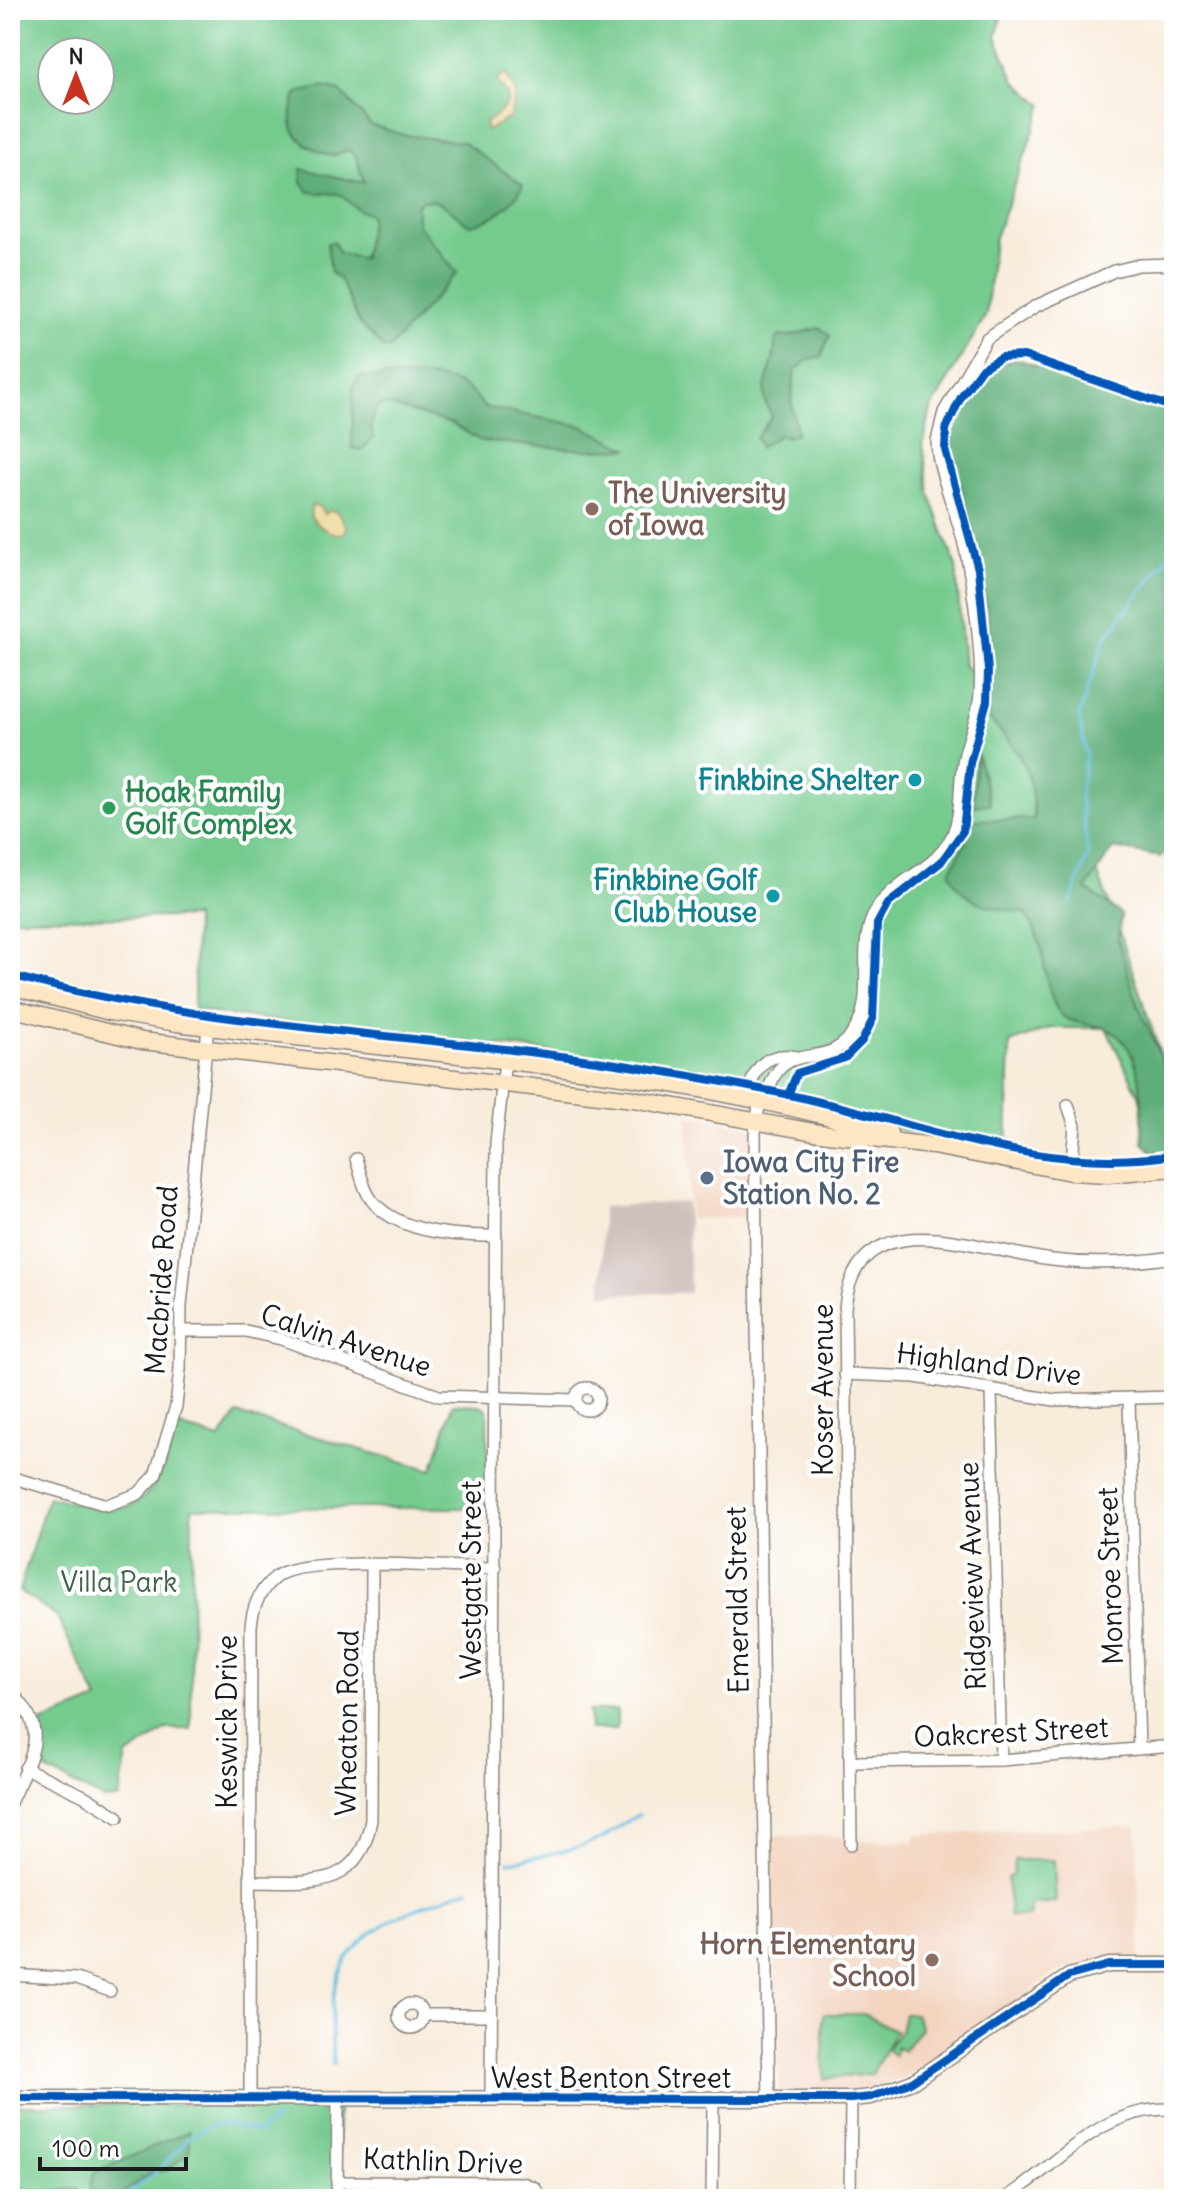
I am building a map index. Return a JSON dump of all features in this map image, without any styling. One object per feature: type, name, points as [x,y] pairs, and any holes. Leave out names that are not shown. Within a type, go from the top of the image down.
[{"type":"main road","points":[[10,986],[110,1012],[208,1027],[505,1061],[758,1099],[834,1116],[933,1146]]},
{"type":"main road","points":[[10,1008],[86,1029],[205,1049],[633,1099],[820,1133],[933,1146],[1071,1172],[1108,1174],[1174,1168]]},
{"type":"street","points":[[758,1099],[753,1073],[762,1063],[773,1056],[797,1057],[831,1052],[853,1034],[863,1014],[867,935],[876,911],[893,888],[942,852],[956,826],[963,760],[978,710],[981,679],[965,547],[938,455],[937,441],[944,412],[974,356],[987,338],[1007,323],[1036,306],[1127,267],[1174,264]]},
{"type":"street","name":"Macbride Road","points":[[10,1477],[107,1505],[138,1494],[155,1476],[176,1406],[208,1027]]},
{"type":"street","points":[[758,1099],[775,1071],[797,1057]]},
{"type":"street","name":"Westgate Street","points":[[491,2099],[496,1143],[505,1061]]},
{"type":"street","name":"Emerald Street","points":[[758,1099],[769,2101]]},
{"type":"street","points":[[1068,1105],[1075,1126],[1071,1172]]},
{"type":"street","points":[[356,1159],[367,1192],[375,1205],[387,1213],[442,1232],[496,1236]]},
{"type":"street","name":"Koser Avenue","points":[[851,1844],[845,1374],[845,1308],[849,1283],[864,1260],[898,1239],[924,1237],[1058,1261],[1119,1262],[1174,1257]]},
{"type":"street","name":"Calvin Avenue","points":[[181,1331],[258,1334],[305,1347],[424,1391],[455,1398],[576,1400]]},
{"type":"street","name":"Highland Drive","points":[[845,1374],[915,1377],[1055,1400],[1129,1401],[1174,1397]]},
{"type":"street","name":"Ridgeview Avenue","points":[[991,1391],[1001,1760]]},
{"type":"street","name":"Monroe Street","points":[[1129,1401],[1139,1749]]},
{"type":"street","name":"Keswick Drive","points":[[250,2098],[251,1626],[255,1603],[273,1579],[295,1568],[310,1565],[495,1568]]},
{"type":"street","name":"Wheaton Road","points":[[251,1881],[333,1877],[355,1863],[368,1839],[371,1820],[372,1566]]},
{"type":"street","points":[[10,1691],[34,1722],[37,1735],[10,1803]]},
{"type":"street","name":"Oakcrest Street","points":[[851,1762],[1001,1760],[1174,1746]]},
{"type":"street","points":[[25,1768],[84,1796],[118,1817]]},
{"type":"street","name":"West Benton Street","points":[[10,2098],[851,2099],[890,2091],[934,2070],[1069,1976],[1109,1965],[1174,1965]]},
{"type":"street","points":[[10,1975],[65,1978],[110,1991]]},
{"type":"street","points":[[423,2015],[490,2015]]},
{"type":"street","points":[[337,2199],[338,2098]]},
{"type":"street","points":[[850,2199],[851,2099]]},
{"type":"street","points":[[712,2199],[713,2101]]},
{"type":"street","points":[[1004,2199],[1093,2132],[1122,2115],[1149,2108],[1174,2109]]},
{"type":"street","name":"Kathlin Drive","points":[[337,2182],[523,2183],[535,2188],[541,2199]]},
{"type":"shaded area","points":[[688,1115],[755,1128],[756,1216],[690,1219]]},
{"type":"shaded area","points":[[687,1202],[690,1293],[602,1294],[602,1207]]},
{"type":"shaded area","name":"Horn Elementary School","points":[[1137,1826],[1140,1957],[1097,1959],[1054,1973],[957,2046],[902,2079],[863,2091],[836,2094],[779,2091],[770,1836],[858,1836],[859,1841],[914,1841],[915,1835]]},
{"type":"green space","name":"The University of Iowa","points":[[10,10],[1004,10],[996,37],[1015,81],[1043,105],[994,240],[986,315],[931,409],[923,445],[929,492],[956,567],[964,667],[1029,689],[1117,925],[1174,1094],[1174,1160],[1118,1167],[1082,1164],[1153,1160],[1139,1095],[1106,1028],[1050,1028],[1010,1043],[1007,1150],[1061,1162],[941,1141],[687,1072],[519,1048],[194,1011],[195,917],[10,918]]},
{"type":"green space","points":[[323,87],[340,91],[371,125],[404,135],[463,142],[523,185],[501,211],[470,225],[439,203],[424,201],[417,204],[417,224],[457,273],[389,349],[384,348],[360,324],[340,280],[331,273],[327,243],[334,242],[339,253],[364,259],[370,214],[358,210],[339,194],[309,192],[302,182],[301,169],[364,183],[356,156],[348,150],[333,156],[321,152],[303,141],[293,127],[293,106],[297,93]]},
{"type":"green space","points":[[820,328],[830,335],[821,357],[806,361],[795,371],[791,400],[797,433],[787,437],[779,435],[760,447],[756,438],[772,416],[767,406],[765,387],[775,341],[780,336]]},
{"type":"green space","points":[[1016,359],[1174,410],[1174,844],[1160,857],[1113,848],[1086,889],[1121,914],[1118,940],[1138,1005],[1174,1087],[1174,1150],[1154,1153],[1143,1143],[1139,1077],[1124,1042],[1102,1028],[1070,1020],[1061,1015],[1055,1006],[1038,938],[1025,913],[980,903],[963,892],[950,872],[966,841],[972,820],[1034,819],[1031,787],[1024,764],[989,719],[992,662],[981,560],[948,441],[953,420],[968,393],[994,364]]},
{"type":"green space","points":[[418,376],[456,383],[478,398],[484,407],[582,426],[629,449],[585,450],[481,441],[452,424],[387,405],[377,407],[371,424],[373,439],[361,450],[352,448],[353,387],[359,377]]},
{"type":"green space","points":[[976,751],[990,804],[973,806]]},
{"type":"green space","name":"Villa Park","points":[[453,1404],[480,1405],[487,1409],[488,1508],[192,1508],[191,1729],[167,1729],[127,1756],[119,1798],[105,1800],[38,1766],[41,1723],[98,1700],[57,1617],[19,1591],[48,1496],[101,1508],[120,1508],[135,1503],[148,1493],[158,1477],[177,1426],[220,1439],[237,1414],[432,1470]]},
{"type":"green space","points":[[617,1710],[617,1729],[590,1729],[589,1711]]},
{"type":"green space","points":[[1014,1860],[1054,1860],[1056,1902],[1030,1904],[1029,1917],[1010,1917],[1007,1878],[1013,1874]]},
{"type":"green space","points":[[823,2014],[864,2014],[896,2031],[872,2074],[824,2079]]},
{"type":"green space","points":[[904,2014],[915,2014],[921,2028],[903,2051],[897,2047],[894,2056],[887,2049],[900,2032]]},
{"type":"green space","points":[[338,2104],[337,2199],[10,2199],[10,2105]]},
{"type":"green space","points":[[189,2131],[189,2153],[168,2170],[150,2173],[115,2199],[98,2199],[89,2187],[94,2173]]},
{"type":"green space","points":[[10,2182],[34,2192],[78,2188],[79,2199],[10,2199]]},
{"type":"sand","points":[[506,74],[516,93],[510,117],[487,131],[485,123],[500,112],[508,101],[497,80]]},
{"type":"sand","points":[[312,505],[320,507],[324,514],[330,510],[337,512],[346,526],[344,533],[329,532],[312,519]]},
{"type":"waterway","points":[[1070,904],[1088,855],[1080,795],[1086,754],[1079,715],[1105,638],[1174,549]]},
{"type":"waterway","points":[[509,1862],[591,1843],[639,1815]]},
{"type":"waterway","points":[[333,2065],[335,1990],[352,1951],[365,1938],[398,1917],[469,1889]]},
{"type":"waterway","points":[[122,2199],[163,2166],[189,2137],[211,2125],[222,2123],[259,2132],[277,2118]]},
{"type":"cycle path","points":[[788,1095],[797,1073],[845,1058],[862,1041],[873,1019],[877,924],[888,904],[941,862],[963,831],[970,763],[987,701],[988,670],[978,569],[945,450],[946,429],[961,397],[982,368],[1001,357],[1024,356],[1174,408]]},
{"type":"cycle path","points":[[10,975],[171,1009],[579,1058],[700,1078],[800,1097],[951,1136],[1038,1154],[1128,1160],[1174,1155]]},
{"type":"cycle path","points":[[10,2098],[871,2097],[912,2082],[1069,1976],[1109,1965],[1174,1965]]},
{"type":"place","name":"The University of Iowa","points":[[592,509]]},
{"type":"place","name":"Finkbine Shelter","points":[[915,780]]},
{"type":"place","name":"Hoak Family Golf Complex","points":[[109,808]]},
{"type":"place","name":"Finkbine Golf Club House","points":[[773,896]]},
{"type":"place","name":"Iowa City Fire Station No. 2","points":[[707,1178]]},
{"type":"place","name":"Horn Elementary School","points":[[932,1960]]}]
